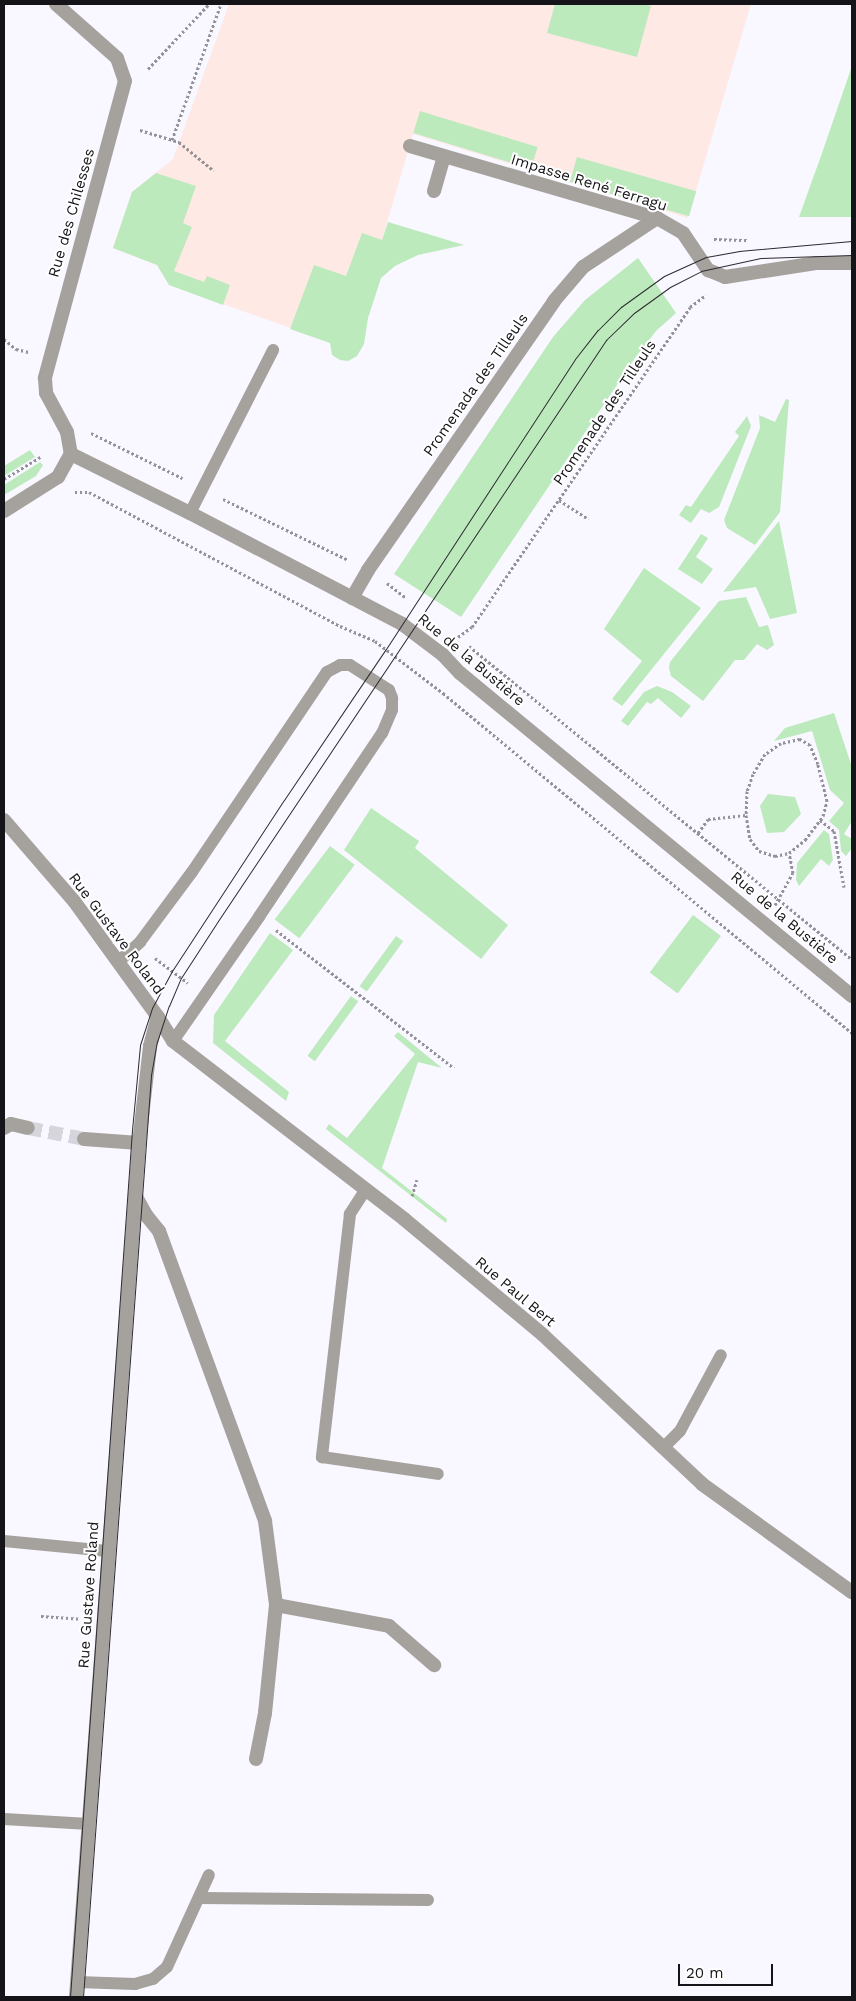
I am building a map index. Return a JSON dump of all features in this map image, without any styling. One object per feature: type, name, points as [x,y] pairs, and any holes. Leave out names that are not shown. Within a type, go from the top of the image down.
[{"type":"street","name":"Rue des Chilesses","points":[[56,4],[117,58],[125,81],[63,304],[45,378],[46,393],[67,432],[71,454]]},
{"type":"street","name":"Impasse René Ferragu","points":[[410,146],[656,218],[683,233],[708,270],[724,277],[816,263],[852,263]]},
{"type":"street","points":[[434,191],[444,156]]},
{"type":"street","name":"Promenada des Tilleuls","points":[[352,598],[368,570],[554,301],[583,267],[656,218]]},
{"type":"street","points":[[4,511],[58,477],[71,454]]},
{"type":"street","name":"Rue de la Bustière","points":[[71,454],[190,513],[402,624],[443,655],[460,673],[852,996]]},
{"type":"street","name":"Rue Gustave Roland","points":[[4,820],[74,901],[158,1017],[150,1046],[139,1143],[76,1997]]},
{"type":"street","name":"Rue Paul Bert","points":[[158,1017],[173,1041],[366,1189],[543,1335],[702,1484],[852,1592]]},
{"type":"street","points":[[4,1128],[11,1124],[28,1128]]},
{"type":"street","points":[[84,1139],[139,1143]]},
{"type":"street","points":[[135,1195],[146,1215],[159,1231],[265,1521],[276,1604],[265,1713],[256,1759]]},
{"type":"street","points":[[276,1604],[389,1626],[434,1665]]},
{"type":"lane","points":[[190,513],[273,350]]},
{"type":"lane","points":[[118,962],[140,942],[192,872],[327,672],[340,665],[350,665],[389,690],[392,698],[392,710],[382,733],[260,917],[173,1041]]},
{"type":"lane","points":[[366,1189],[350,1214],[322,1457],[438,1474]]},
{"type":"lane","points":[[663,1448],[680,1431],[721,1354]]},
{"type":"lane","points":[[4,1541],[108,1551]]},
{"type":"lane","points":[[4,1819],[88,1824]]},
{"type":"lane","points":[[77,1982],[135,1984],[154,1979],[166,1967],[210,1875]]},
{"type":"lane","points":[[199,1898],[428,1900]]},
{"type":"path","points":[[148,69],[209,4]]},
{"type":"path","points":[[172,140],[221,4]]},
{"type":"path","points":[[140,130],[179,142],[214,171]]},
{"type":"path","points":[[687,238],[748,240]]},
{"type":"path","name":"Promenade des Tilleuls","points":[[458,637],[472,627],[690,307],[706,295]]},
{"type":"path","points":[[4,340],[16,349],[37,354]]},
{"type":"path","points":[[90,433],[368,570],[408,599]]},
{"type":"path","points":[[4,479],[39,458]]},
{"type":"path","points":[[89,492],[340,626],[375,641],[443,693],[852,1033]]},
{"type":"path","points":[[559,500],[588,519]]},
{"type":"path","points":[[451,632],[852,958]]},
{"type":"path","points":[[800,739],[810,745],[818,764],[827,801],[820,820],[805,840],[789,853],[775,856],[759,851],[750,839],[746,815],[747,791],[753,774],[766,754],[781,743],[800,739]]},
{"type":"path","points":[[693,839],[708,819],[746,815]]},
{"type":"path","points":[[820,820],[834,830],[844,887]]},
{"type":"path","points":[[770,912],[793,874],[789,853]]},
{"type":"path","points":[[270,925],[454,1068]]},
{"type":"path","points":[[153,956],[189,984]]},
{"type":"path","points":[[41,1616],[88,1620]]},
{"type":"shaded area","points":[[229,4],[751,4],[688,218],[413,134],[350,349],[169,285],[157,265],[113,248],[132,192],[173,159]]},
{"type":"green space","points":[[555,4],[642,4],[651,6],[637,57],[547,33]]},
{"type":"green space","points":[[852,66],[852,217],[799,217],[821,156]]},
{"type":"green space","points":[[420,111],[538,147],[531,169],[413,133]]},
{"type":"green space","points":[[577,157],[696,191],[689,216],[570,182]]},
{"type":"green space","points":[[156,173],[196,186],[183,223],[192,227],[174,271],[204,282],[207,276],[230,285],[223,305],[169,285],[157,265],[113,248],[132,192]]},
{"type":"green space","points":[[388,222],[464,245],[418,255],[395,266],[381,278],[368,318],[364,344],[357,356],[348,361],[340,360],[332,355],[330,343],[290,329],[314,265],[346,276],[362,233],[382,240]]},
{"type":"green space","points":[[638,258],[676,313],[656,331],[635,358],[461,617],[394,574],[553,337],[585,300]]},
{"type":"green space","points":[[786,399],[789,400],[780,512],[755,545],[727,528],[724,520],[760,428],[759,415],[775,422]]},
{"type":"green space","points":[[747,416],[751,426],[719,507],[709,513],[701,509],[691,523],[679,515],[686,505],[691,507],[739,436],[735,432]]},
{"type":"green space","points":[[30,450],[35,457],[4,476],[4,466]]},
{"type":"green space","points":[[40,462],[43,465],[36,476],[4,495],[4,485]]},
{"type":"green space","points":[[779,521],[797,613],[770,619],[756,587],[723,592]]},
{"type":"green space","points":[[701,534],[708,538],[696,557],[713,569],[702,584],[678,569]]},
{"type":"green space","points":[[644,568],[701,608],[622,706],[612,699],[642,661],[604,629]]},
{"type":"green space","points":[[746,597],[759,627],[768,625],[774,645],[767,650],[757,644],[744,660],[735,660],[703,701],[671,676],[670,662],[719,601]]},
{"type":"green space","points":[[657,686],[672,692],[691,706],[681,718],[658,698],[651,704],[647,702],[628,726],[621,721],[644,692]]},
{"type":"green space","points":[[834,713],[852,767],[852,821],[844,834],[852,839],[852,848],[846,856],[841,851],[839,830],[829,821],[844,803],[830,790],[812,731],[774,741],[785,728]]},
{"type":"green space","points":[[768,794],[795,797],[801,814],[784,832],[767,833],[760,806]]},
{"type":"green space","points":[[371,808],[419,841],[415,848],[508,925],[481,959],[344,850]]},
{"type":"green space","points":[[824,830],[829,834],[833,860],[829,866],[821,859],[799,886],[796,880],[797,863]]},
{"type":"green space","points":[[330,846],[355,865],[299,938],[275,919]]},
{"type":"green space","points":[[693,915],[721,936],[678,994],[650,973]]},
{"type":"green space","points":[[270,933],[293,950],[225,1041],[289,1092],[286,1101],[213,1043],[214,1015]]},
{"type":"green space","points":[[396,936],[403,941],[367,991],[360,986]]},
{"type":"green space","points":[[351,996],[358,1001],[315,1061],[308,1056]]},
{"type":"green space","points":[[398,1032],[442,1068],[418,1062],[382,1168],[447,1219],[446,1223],[326,1129],[329,1124],[347,1138],[415,1054],[394,1036]]},
{"type":"tunnel","points":[[28,1128],[84,1139]]},
{"type":"tram line","points":[[70,1997],[132,1130],[140,1045],[152,1008],[172,971],[284,800],[386,649],[575,359],[598,330],[621,307],[664,276],[706,257],[739,251],[852,241]]},
{"type":"tram line","points":[[83,1997],[151,1075],[157,1042],[181,978],[606,340],[634,313],[670,287],[701,271],[761,258],[852,255]]}]
